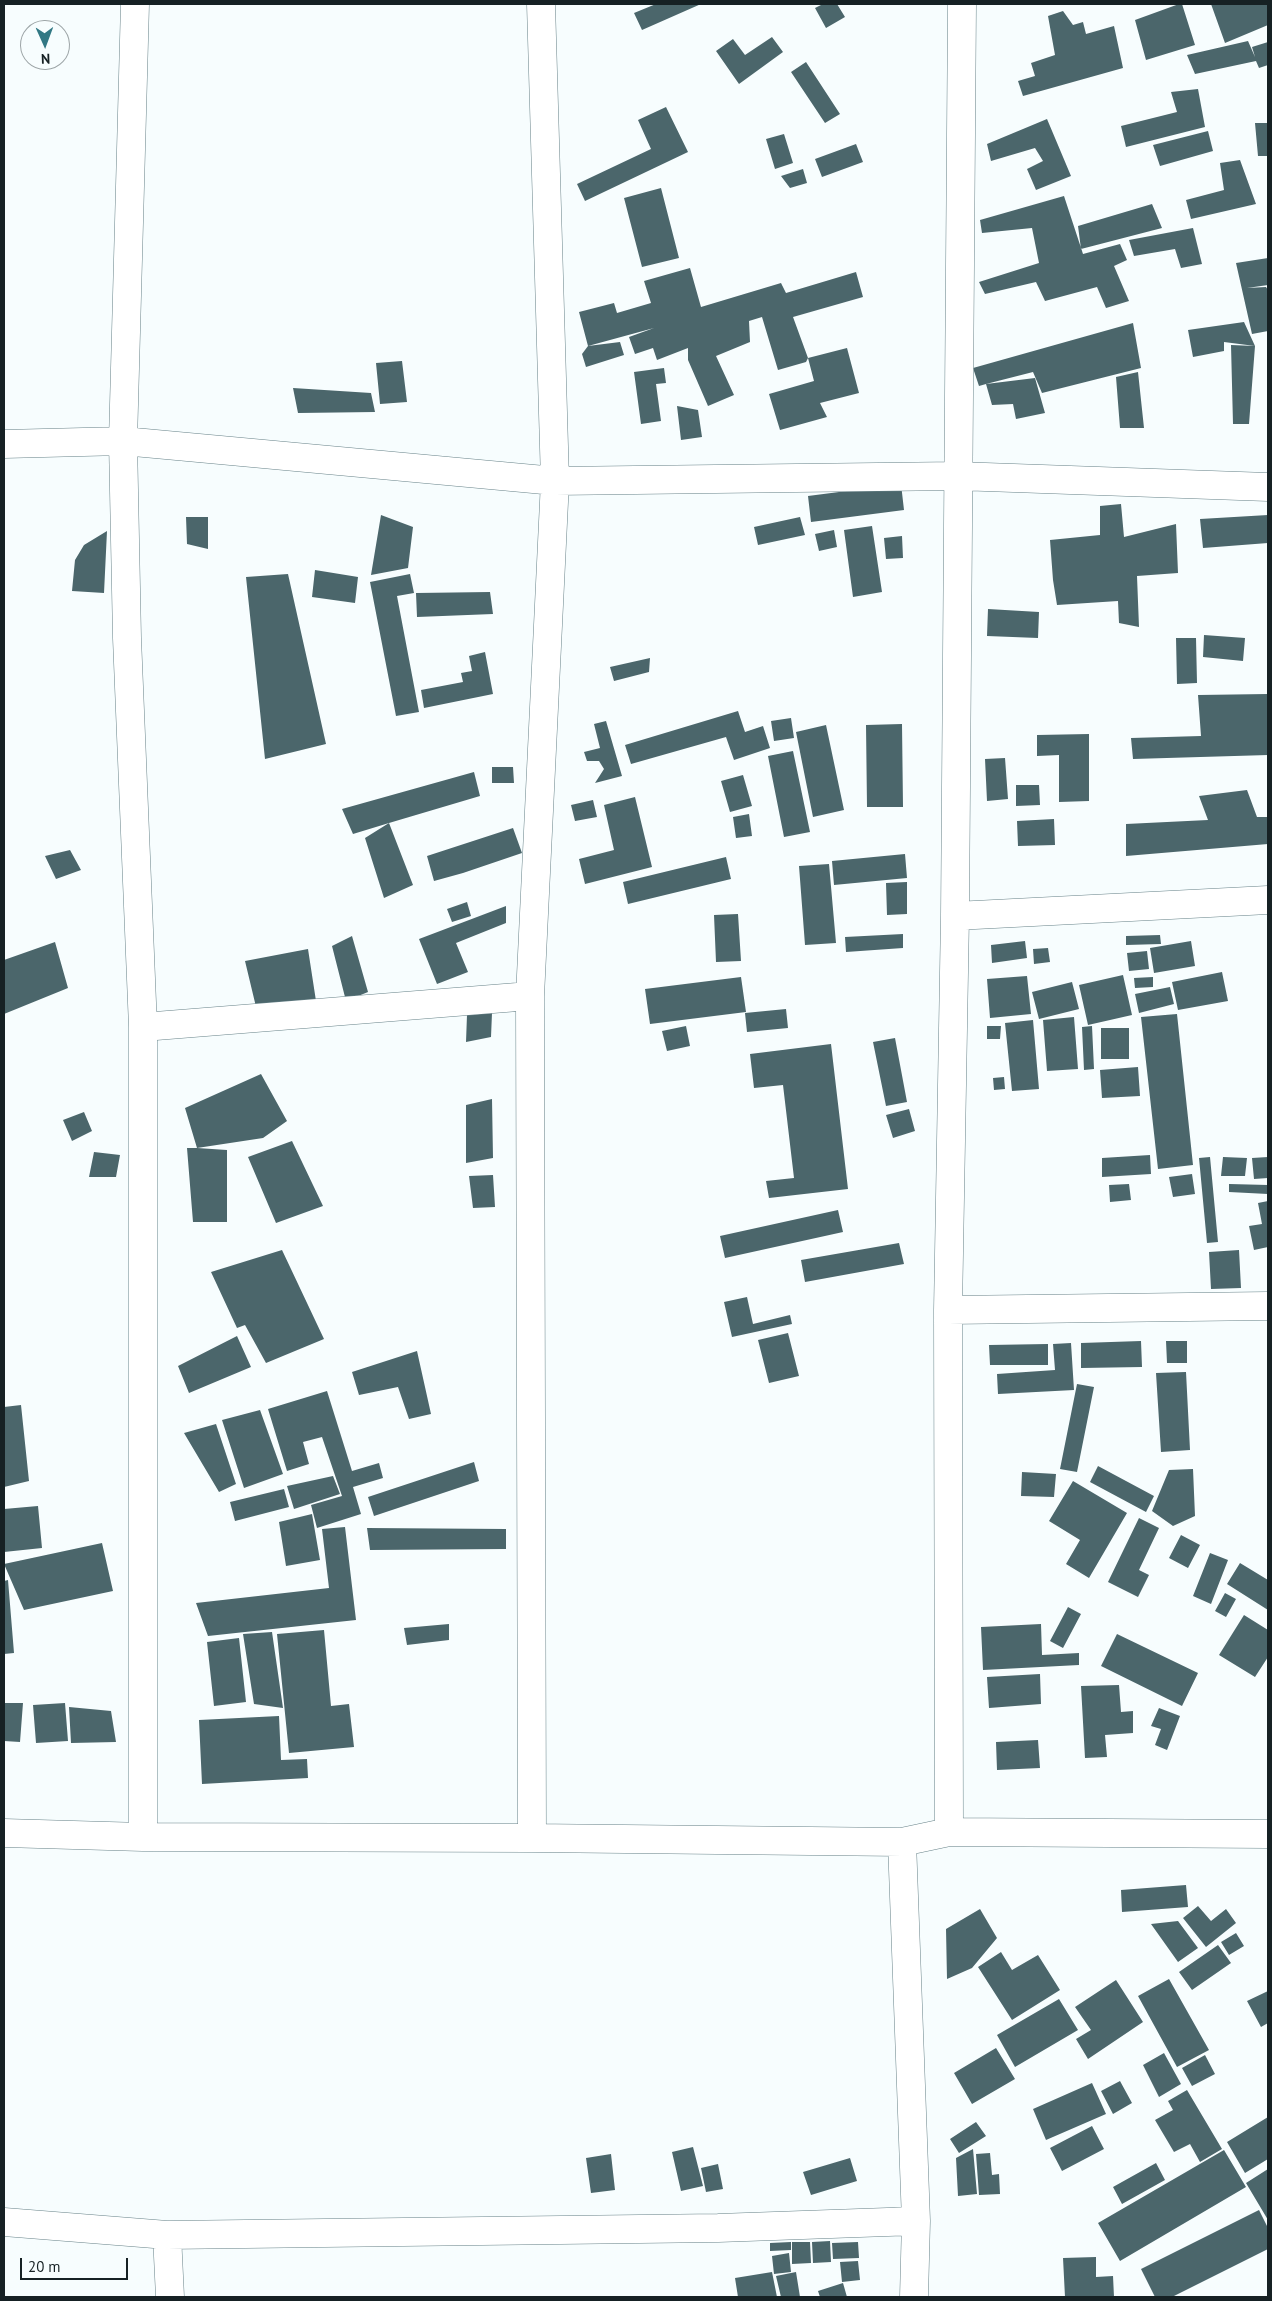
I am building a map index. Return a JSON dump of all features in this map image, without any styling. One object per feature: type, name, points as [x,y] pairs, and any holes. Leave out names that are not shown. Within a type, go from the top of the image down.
[{"type":"street","points":[[135,4],[123,441],[127,638],[143,1027],[143,1837]]},
{"type":"street","points":[[532,1838],[530,996],[555,481],[541,4]]},
{"type":"street","points":[[949,1832],[948,1310],[955,916],[962,4]]},
{"type":"street","points":[[4,444],[123,441],[555,481],[957,476],[1268,487]]},
{"type":"street","points":[[955,916],[1268,900]]},
{"type":"street","points":[[143,1027],[530,996]]},
{"type":"street","points":[[948,1310],[1268,1306]]},
{"type":"street","points":[[4,1833],[143,1837],[532,1838],[902,1842],[949,1832],[1268,1834]]},
{"type":"street","points":[[902,1842],[916,2221],[914,2297]]},
{"type":"street","points":[[4,2222],[167,2235],[718,2228],[916,2221]]},
{"type":"street","points":[[167,2235],[170,2297]]},
{"type":"building","points":[[656,4],[701,4],[642,30],[634,13]]},
{"type":"building","points":[[823,4],[837,4],[845,17],[826,28],[815,8]]},
{"type":"building","points":[[1182,4],[1195,45],[1146,60],[1135,20]]},
{"type":"building","points":[[1211,4],[1268,4],[1268,25],[1225,43]]},
{"type":"building","points":[[1063,11],[1073,25],[1083,22],[1086,34],[1114,26],[1123,68],[1023,96],[1018,81],[1035,76],[1031,63],[1055,55],[1048,16]]},
{"type":"building","points":[[772,37],[783,52],[739,84],[716,51],[733,39],[745,55]]},
{"type":"building","points":[[1248,41],[1255,57],[1252,47],[1268,42],[1268,65],[1259,68],[1256,61],[1195,74],[1187,55]]},
{"type":"building","points":[[806,62],[840,114],[825,123],[791,72]]},
{"type":"building","points":[[1198,89],[1205,127],[1126,147],[1121,126],[1177,112],[1171,92]]},
{"type":"building","points":[[666,107],[688,152],[585,201],[577,184],[651,149],[638,120]]},
{"type":"building","points":[[1047,119],[1071,176],[1036,190],[1027,169],[1043,161],[1035,148],[991,161],[987,144]]},
{"type":"building","points":[[1255,123],[1268,123],[1268,156],[1258,156]]},
{"type":"building","points":[[1208,131],[1213,151],[1160,166],[1153,145]]},
{"type":"building","points":[[784,134],[793,163],[775,169],[766,139]]},
{"type":"building","points":[[856,144],[863,162],[822,177],[815,159]]},
{"type":"building","points":[[1240,160],[1256,204],[1191,219],[1186,200],[1224,190],[1220,163]]},
{"type":"building","points":[[803,169],[807,183],[790,188],[781,176]]},
{"type":"building","points":[[661,188],[679,258],[642,267],[624,198]]},
{"type":"building","points":[[1064,196],[1083,254],[1120,244],[1127,260],[1114,266],[1129,301],[1106,308],[1097,287],[1045,301],[1036,282],[985,294],[979,282],[1039,263],[1032,228],[982,233],[980,220]]},
{"type":"building","points":[[1152,204],[1162,228],[1081,249],[1078,226]]},
{"type":"building","points":[[1193,228],[1202,264],[1181,268],[1175,249],[1134,256],[1129,240]]},
{"type":"building","points":[[1268,258],[1268,285],[1247,288],[1266,287],[1268,290],[1268,331],[1252,334],[1236,263]]},
{"type":"building","points":[[690,268],[701,307],[781,283],[786,293],[856,272],[863,297],[793,317],[808,358],[806,362],[778,370],[762,317],[749,321],[750,342],[716,356],[734,395],[708,406],[688,360],[688,348],[657,360],[653,348],[635,354],[629,337],[654,328],[588,346],[579,312],[614,303],[617,313],[651,303],[644,281]]},
{"type":"building","points":[[1244,322],[1255,346],[1224,342],[1224,351],[1193,357],[1188,330]]},
{"type":"building","points":[[1133,323],[1141,368],[1042,393],[1033,372],[979,386],[973,368]]},
{"type":"building","points":[[620,342],[624,355],[586,367],[582,354],[588,346]]},
{"type":"building","points":[[1231,345],[1255,346],[1249,424],[1233,424]]},
{"type":"building","points":[[847,348],[859,393],[820,403],[827,417],[780,430],[769,394],[814,381],[808,358]]},
{"type":"building","points":[[402,361],[407,402],[380,404],[376,363]]},
{"type":"building","points":[[664,368],[666,383],[656,384],[661,421],[641,424],[634,372]]},
{"type":"building","points":[[1138,372],[1144,428],[1120,428],[1116,377]]},
{"type":"building","points":[[1035,378],[1045,413],[1016,419],[1013,404],[992,405],[986,384]]},
{"type":"building","points":[[293,388],[371,393],[375,412],[298,413]]},
{"type":"building","points":[[677,406],[698,410],[702,437],[681,440]]},
{"type":"building","points":[[901,484],[904,510],[811,522],[808,496]]},
{"type":"building","points":[[1121,504],[1124,537],[1176,524],[1178,573],[1137,576],[1139,627],[1119,623],[1118,601],[1057,605],[1053,580],[1050,540],[1100,535],[1100,506]]},
{"type":"building","points":[[381,515],[413,527],[408,568],[371,575]]},
{"type":"building","points":[[1268,515],[1268,543],[1203,548],[1200,519]]},
{"type":"building","points":[[186,517],[208,517],[208,549],[187,544]]},
{"type":"building","points":[[800,517],[805,535],[758,545],[754,527]]},
{"type":"building","points":[[872,526],[882,592],[853,597],[844,530]]},
{"type":"building","points":[[834,530],[837,547],[819,551],[815,534]]},
{"type":"building","points":[[107,531],[104,593],[72,591],[75,560],[84,545]]},
{"type":"building","points":[[902,536],[903,558],[886,559],[884,538]]},
{"type":"building","points":[[315,570],[358,577],[355,603],[312,597]]},
{"type":"building","points":[[288,574],[326,744],[265,759],[246,577]]},
{"type":"building","points":[[410,574],[414,593],[397,596],[419,712],[396,716],[370,582]]},
{"type":"building","points":[[490,592],[493,614],[417,617],[416,593]]},
{"type":"building","points":[[988,609],[1039,612],[1038,638],[987,636]]},
{"type":"building","points":[[1204,635],[1245,638],[1243,661],[1203,657]]},
{"type":"building","points":[[1176,638],[1196,638],[1197,683],[1177,684]]},
{"type":"building","points":[[485,652],[493,694],[424,708],[421,690],[463,682],[461,673],[472,671],[469,656]]},
{"type":"building","points":[[650,658],[649,672],[614,681],[610,667]]},
{"type":"building","points":[[1268,694],[1268,755],[1133,759],[1131,738],[1201,736],[1198,695]]},
{"type":"building","points":[[738,711],[745,732],[763,726],[770,748],[734,760],[726,737],[631,764],[625,745]]},
{"type":"building","points":[[791,718],[794,738],[774,741],[771,721]]},
{"type":"building","points":[[606,721],[622,776],[595,783],[604,769],[599,761],[587,761],[584,752],[600,748],[594,724]]},
{"type":"building","points":[[902,724],[903,807],[867,807],[866,725]]},
{"type":"building","points":[[826,725],[844,810],[813,817],[796,732]]},
{"type":"building","points":[[1089,734],[1089,801],[1059,802],[1059,755],[1037,756],[1037,735]]},
{"type":"building","points":[[793,751],[810,832],[784,837],[768,756]]},
{"type":"building","points":[[1005,758],[1008,799],[987,801],[985,759]]},
{"type":"building","points":[[492,767],[513,767],[514,783],[492,783]]},
{"type":"building","points":[[474,772],[480,796],[353,834],[342,809]]},
{"type":"building","points":[[743,775],[752,806],[730,812],[721,781]]},
{"type":"building","points":[[1016,785],[1039,785],[1040,805],[1016,806]]},
{"type":"building","points":[[1247,790],[1257,817],[1268,817],[1268,844],[1126,856],[1126,824],[1208,820],[1199,796]]},
{"type":"building","points":[[635,797],[652,867],[585,884],[579,859],[614,850],[604,805]]},
{"type":"building","points":[[593,800],[597,817],[575,821],[571,805]]},
{"type":"building","points":[[749,814],[752,836],[736,838],[733,817]]},
{"type":"building","points":[[1054,819],[1055,845],[1018,846],[1017,821]]},
{"type":"building","points":[[389,823],[413,885],[384,898],[365,838]]},
{"type":"building","points":[[513,828],[522,853],[434,881],[427,856]]},
{"type":"building","points":[[70,850],[81,870],[56,879],[45,856]]},
{"type":"building","points":[[905,854],[907,878],[834,885],[832,861]]},
{"type":"building","points":[[726,857],[731,879],[628,904],[623,882]]},
{"type":"building","points":[[829,864],[836,943],[805,945],[799,866]]},
{"type":"building","points":[[907,882],[907,914],[887,915],[886,883]]},
{"type":"building","points":[[467,902],[471,916],[452,922],[447,909]]},
{"type":"building","points":[[506,906],[506,923],[456,943],[468,972],[437,984],[419,939]]},
{"type":"building","points":[[738,914],[741,961],[716,962],[714,915]]},
{"type":"building","points":[[903,934],[903,948],[846,952],[845,937]]},
{"type":"building","points":[[1160,935],[1161,944],[1126,945],[1126,936]]},
{"type":"building","points":[[352,936],[368,992],[346,1001],[332,946]]},
{"type":"building","points":[[1025,941],[1027,958],[992,963],[991,945]]},
{"type":"building","points":[[1191,941],[1195,966],[1154,973],[1150,948]]},
{"type":"building","points":[[55,942],[68,988],[4,1014],[4,960]]},
{"type":"building","points":[[1048,948],[1050,962],[1034,964],[1033,949]]},
{"type":"building","points":[[308,949],[316,1001],[257,1011],[245,961]]},
{"type":"building","points":[[1147,951],[1149,969],[1129,971],[1127,953]]},
{"type":"building","points":[[1222,972],[1228,1001],[1178,1010],[1172,982]]},
{"type":"building","points":[[1123,975],[1132,1015],[1088,1025],[1079,985]]},
{"type":"building","points":[[1027,976],[1031,1014],[990,1018],[987,979]]},
{"type":"building","points":[[741,977],[746,1012],[650,1024],[645,989]]},
{"type":"building","points":[[1153,977],[1153,987],[1135,988],[1134,978]]},
{"type":"building","points":[[1072,982],[1079,1009],[1039,1019],[1032,992]]},
{"type":"building","points":[[1170,987],[1174,1004],[1139,1013],[1135,994]]},
{"type":"building","points":[[786,1009],[788,1028],[747,1032],[745,1013]]},
{"type":"building","points":[[492,1013],[491,1037],[466,1042],[467,1015]]},
{"type":"building","points":[[1177,1014],[1193,1165],[1158,1169],[1141,1017]]},
{"type":"building","points":[[1074,1017],[1078,1069],[1047,1071],[1043,1020]]},
{"type":"building","points":[[1033,1020],[1039,1089],[1012,1091],[1005,1023]]},
{"type":"building","points":[[686,1026],[690,1046],[667,1051],[662,1031]]},
{"type":"building","points":[[987,1026],[1001,1026],[1000,1039],[987,1039]]},
{"type":"building","points":[[1092,1026],[1094,1069],[1084,1070],[1082,1027]]},
{"type":"building","points":[[1101,1028],[1129,1028],[1129,1059],[1101,1059]]},
{"type":"building","points":[[895,1038],[907,1102],[886,1106],[873,1042]]},
{"type":"building","points":[[831,1044],[848,1189],[769,1198],[766,1181],[794,1178],[783,1085],[754,1088],[750,1054]]},
{"type":"building","points":[[1138,1067],[1140,1096],[1102,1098],[1100,1070]]},
{"type":"building","points":[[261,1074],[287,1121],[263,1138],[197,1148],[185,1108]]},
{"type":"building","points":[[1004,1077],[1005,1089],[994,1090],[993,1078]]},
{"type":"building","points":[[492,1099],[493,1158],[466,1163],[466,1105]]},
{"type":"building","points":[[909,1109],[915,1131],[893,1138],[886,1115]]},
{"type":"building","points":[[84,1112],[92,1131],[72,1141],[63,1120]]},
{"type":"building","points":[[292,1141],[323,1206],[276,1223],[248,1157]]},
{"type":"building","points":[[187,1148],[227,1150],[227,1222],[193,1222]]},
{"type":"building","points":[[94,1152],[120,1155],[116,1177],[89,1177]]},
{"type":"building","points":[[1150,1155],[1151,1174],[1102,1177],[1102,1158]]},
{"type":"building","points":[[1210,1157],[1218,1242],[1207,1243],[1199,1158]]},
{"type":"building","points":[[1223,1157],[1247,1158],[1245,1176],[1221,1176]]},
{"type":"building","points":[[1268,1157],[1268,1178],[1254,1179],[1252,1158]]},
{"type":"building","points":[[1192,1174],[1195,1194],[1173,1197],[1169,1177]]},
{"type":"building","points":[[493,1175],[495,1207],[473,1208],[469,1176]]},
{"type":"building","points":[[1129,1184],[1131,1200],[1110,1202],[1109,1185]]},
{"type":"building","points":[[1229,1184],[1268,1185],[1268,1194],[1229,1192]]},
{"type":"building","points":[[1268,1201],[1268,1247],[1254,1250],[1249,1226],[1262,1224],[1258,1203]]},
{"type":"building","points":[[838,1210],[843,1232],[725,1258],[720,1236]]},
{"type":"building","points":[[899,1243],[904,1264],[805,1282],[801,1260]]},
{"type":"building","points":[[282,1250],[324,1339],[266,1363],[245,1325],[237,1328],[211,1272]]},
{"type":"building","points":[[1239,1250],[1241,1288],[1211,1289],[1209,1252]]},
{"type":"building","points":[[747,1297],[753,1324],[790,1315],[792,1324],[732,1337],[724,1302]]},
{"type":"building","points":[[788,1333],[799,1376],[769,1383],[758,1340]]},
{"type":"building","points":[[237,1336],[251,1367],[189,1393],[178,1366]]},
{"type":"building","points":[[1141,1341],[1142,1367],[1081,1368],[1081,1343]]},
{"type":"building","points":[[1166,1341],[1187,1341],[1187,1363],[1167,1363]]},
{"type":"building","points":[[1071,1343],[1074,1390],[998,1394],[997,1374],[1055,1370],[1053,1344]]},
{"type":"building","points":[[1048,1344],[1048,1365],[990,1365],[989,1345]]},
{"type":"building","points":[[417,1351],[431,1414],[409,1419],[398,1387],[359,1395],[352,1372]]},
{"type":"building","points":[[1186,1372],[1190,1450],[1161,1452],[1156,1373]]},
{"type":"building","points":[[1077,1384],[1094,1387],[1077,1472],[1060,1469]]},
{"type":"building","points":[[327,1391],[352,1471],[379,1463],[383,1478],[353,1487],[361,1514],[317,1528],[311,1505],[342,1496],[322,1437],[303,1442],[309,1464],[287,1471],[268,1409]]},
{"type":"building","points":[[21,1405],[29,1481],[4,1487],[4,1407]]},
{"type":"building","points":[[260,1410],[283,1474],[244,1488],[222,1420]]},
{"type":"building","points":[[216,1424],[236,1484],[219,1492],[184,1433]]},
{"type":"building","points":[[474,1462],[479,1481],[374,1516],[368,1497]]},
{"type":"building","points":[[1098,1466],[1154,1496],[1146,1512],[1090,1482]]},
{"type":"building","points":[[1193,1469],[1195,1516],[1173,1526],[1152,1511],[1169,1470]]},
{"type":"building","points":[[1022,1472],[1056,1474],[1054,1497],[1021,1496]]},
{"type":"building","points":[[333,1476],[340,1494],[294,1509],[287,1486]]},
{"type":"building","points":[[1073,1481],[1127,1513],[1089,1578],[1066,1564],[1080,1540],[1049,1521]]},
{"type":"building","points":[[284,1489],[289,1507],[235,1521],[230,1502]]},
{"type":"building","points":[[38,1506],[42,1548],[4,1552],[4,1509]]},
{"type":"building","points":[[312,1514],[320,1560],[286,1566],[279,1522]]},
{"type":"building","points":[[1139,1518],[1159,1528],[1139,1570],[1149,1575],[1138,1597],[1108,1582]]},
{"type":"building","points":[[345,1527],[356,1620],[208,1636],[196,1603],[329,1588],[322,1529]]},
{"type":"building","points":[[367,1528],[506,1529],[506,1549],[370,1550]]},
{"type":"building","points":[[1181,1535],[1200,1545],[1188,1568],[1169,1558]]},
{"type":"building","points":[[102,1543],[113,1591],[24,1610],[4,1564]]},
{"type":"building","points":[[1210,1553],[1228,1560],[1211,1604],[1193,1596]]},
{"type":"building","points":[[1240,1563],[1268,1580],[1268,1610],[1227,1584]]},
{"type":"building","points":[[8,1580],[14,1653],[4,1654],[4,1581]]},
{"type":"building","points":[[1225,1593],[1236,1599],[1226,1617],[1215,1611]]},
{"type":"building","points":[[1068,1607],[1081,1614],[1063,1648],[1050,1641]]},
{"type":"building","points":[[1244,1615],[1268,1630],[1268,1657],[1255,1677],[1219,1655]]},
{"type":"building","points":[[449,1624],[449,1640],[407,1645],[404,1628]]},
{"type":"building","points":[[1041,1624],[1042,1655],[1079,1653],[1079,1665],[983,1670],[981,1627]]},
{"type":"building","points":[[324,1630],[331,1706],[349,1704],[354,1747],[289,1753],[277,1634]]},
{"type":"building","points":[[272,1632],[283,1708],[254,1704],[243,1634]]},
{"type":"building","points":[[1117,1634],[1198,1673],[1182,1706],[1101,1666]]},
{"type":"building","points":[[239,1638],[246,1702],[214,1706],[207,1642]]},
{"type":"building","points":[[1040,1674],[1041,1704],[989,1708],[987,1677]]},
{"type":"building","points":[[1119,1685],[1121,1712],[1133,1711],[1133,1733],[1105,1735],[1107,1757],[1085,1758],[1081,1686]]},
{"type":"building","points":[[4,1703],[23,1703],[20,1742],[4,1741]]},
{"type":"building","points":[[65,1703],[68,1741],[36,1743],[33,1705]]},
{"type":"building","points":[[69,1707],[111,1711],[116,1742],[71,1743]]},
{"type":"building","points":[[1159,1708],[1180,1716],[1167,1750],[1155,1745],[1161,1729],[1151,1726]]},
{"type":"building","points":[[279,1716],[281,1760],[307,1759],[308,1778],[202,1784],[199,1720]]},
{"type":"building","points":[[1038,1740],[1040,1768],[997,1770],[996,1742]]},
{"type":"building","points":[[1186,1885],[1188,1907],[1122,1912],[1121,1890]]},
{"type":"building","points":[[1198,1906],[1211,1921],[1226,1909],[1236,1923],[1206,1947],[1183,1918]]},
{"type":"building","points":[[980,1909],[997,1938],[972,1968],[947,1979],[946,1929]]},
{"type":"building","points":[[1178,1921],[1198,1948],[1178,1962],[1151,1924]]},
{"type":"building","points":[[1236,1933],[1244,1946],[1229,1955],[1221,1942]]},
{"type":"building","points":[[1218,1945],[1231,1963],[1192,1990],[1179,1972]]},
{"type":"building","points":[[1001,1952],[1012,1970],[1038,1955],[1060,1990],[1012,2020],[978,1967]]},
{"type":"building","points":[[1169,1979],[1209,2050],[1177,2067],[1138,1996]]},
{"type":"building","points":[[1116,1980],[1143,2022],[1088,2059],[1076,2039],[1091,2030],[1075,2007]]},
{"type":"building","points":[[1268,1991],[1268,2023],[1261,2027],[1247,2001]]},
{"type":"building","points":[[1059,1999],[1078,2030],[1015,2067],[997,2035]]},
{"type":"building","points":[[996,2048],[1015,2079],[972,2104],[954,2073]]},
{"type":"building","points":[[1164,2053],[1181,2084],[1159,2097],[1143,2065]]},
{"type":"building","points":[[1205,2055],[1215,2074],[1192,2086],[1182,2068]]},
{"type":"building","points":[[1120,2081],[1132,2103],[1113,2114],[1101,2091]]},
{"type":"building","points":[[1092,2083],[1106,2114],[1046,2140],[1033,2109]]},
{"type":"building","points":[[1187,2090],[1222,2149],[1200,2162],[1190,2144],[1174,2152],[1155,2120],[1173,2110],[1168,2101]]},
{"type":"building","points":[[1268,2117],[1268,2159],[1245,2173],[1227,2142]]},
{"type":"building","points":[[976,2122],[986,2136],[959,2153],[950,2139]]},
{"type":"building","points":[[1092,2126],[1104,2149],[1062,2171],[1050,2148]]},
{"type":"building","points":[[693,2147],[703,2186],[681,2191],[672,2152]]},
{"type":"building","points":[[973,2149],[977,2194],[958,2196],[956,2158]]},
{"type":"building","points":[[1224,2150],[1246,2187],[1120,2261],[1098,2223]]},
{"type":"building","points":[[990,2153],[992,2175],[999,2174],[1000,2194],[979,2195],[976,2154]]},
{"type":"building","points":[[611,2154],[615,2190],[591,2193],[586,2158]]},
{"type":"building","points":[[850,2158],[857,2181],[811,2195],[803,2172]]},
{"type":"building","points":[[1156,2163],[1165,2180],[1122,2204],[1113,2187]]},
{"type":"building","points":[[718,2164],[723,2189],[706,2192],[701,2168]]},
{"type":"building","points":[[1268,2169],[1268,2220],[1246,2183]]},
{"type":"building","points":[[1259,2210],[1268,2228],[1268,2249],[1172,2297],[1155,2297],[1141,2269]]},
{"type":"building","points":[[830,2241],[831,2262],[813,2263],[812,2242]]},
{"type":"building","points":[[791,2242],[791,2250],[770,2251],[770,2243]]},
{"type":"building","points":[[792,2242],[810,2242],[811,2263],[792,2264]]},
{"type":"building","points":[[858,2242],[859,2258],[833,2259],[832,2243]]},
{"type":"building","points":[[789,2253],[791,2272],[774,2274],[772,2256]]},
{"type":"building","points":[[1096,2257],[1096,2277],[1113,2276],[1114,2297],[1065,2297],[1063,2258]]},
{"type":"building","points":[[858,2261],[860,2280],[842,2282],[840,2262]]},
{"type":"building","points":[[772,2272],[777,2297],[738,2297],[735,2278]]},
{"type":"building","points":[[796,2272],[800,2297],[781,2297],[776,2276]]},
{"type":"building","points":[[843,2283],[847,2297],[820,2297],[818,2291]]}]
